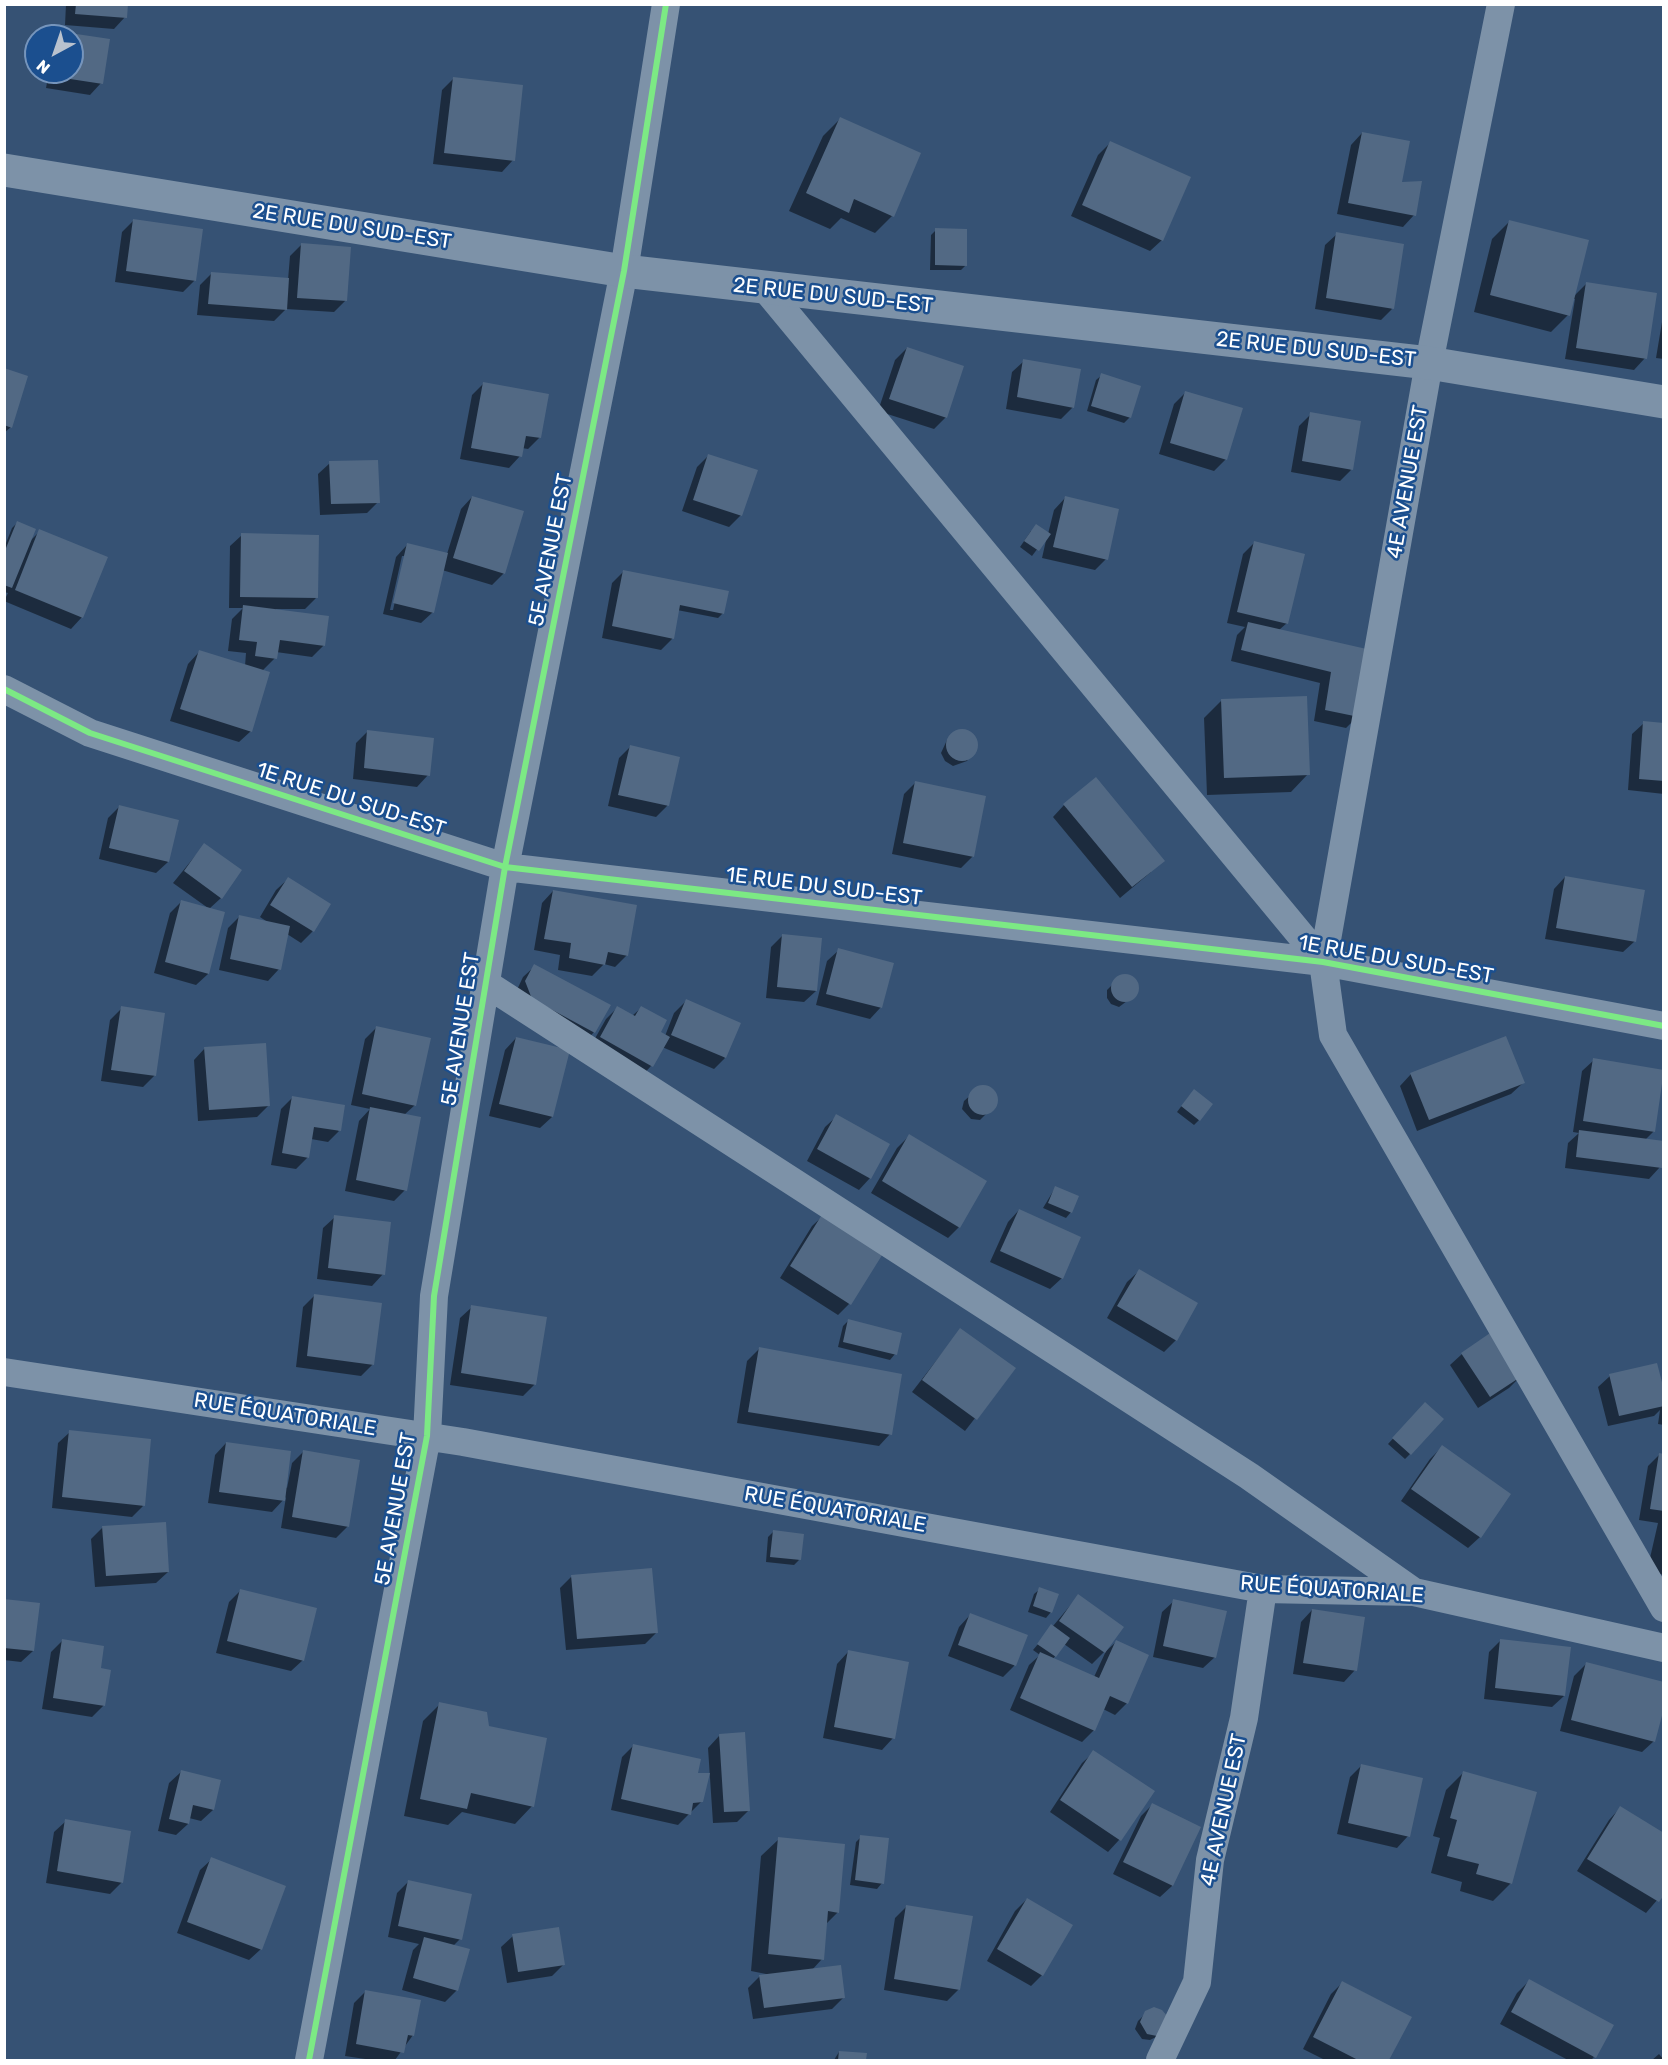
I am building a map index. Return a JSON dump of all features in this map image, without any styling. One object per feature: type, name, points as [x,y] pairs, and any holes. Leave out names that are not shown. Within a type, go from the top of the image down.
[{"type":"street","name":"5E AVENUE EST","points":[[309,2061],[427,1436],[434,1296],[505,867],[624,271],[666,4]]},
{"type":"street","name":"4E AVENUE EST","points":[[1323,962],[1429,363],[1501,4]]},
{"type":"street","name":"2E RUE DU SUD-EST","points":[[4,170],[624,271],[1429,363],[1664,402]]},
{"type":"street","points":[[765,288],[1323,962],[1333,1035],[1664,1608]]},
{"type":"street","name":"1E RUE DU SUD-EST","points":[[4,690],[90,733],[505,867],[1323,962],[1664,1026]]},
{"type":"street","points":[[485,983],[1249,1476],[1414,1592]]},
{"type":"street","name":"RUE ÉQUATORIALE","points":[[4,1372],[427,1436],[1263,1589],[1414,1592],[1664,1648]]},
{"type":"street","name":"4E AVENUE EST","points":[[1160,2061],[1197,1982],[1210,1860],[1244,1718],[1263,1589]]},
{"type":"building","points":[[76,4],[128,4],[127,18],[75,14]]},
{"type":"building","points":[[84,35],[110,39],[103,84],[84,81]]},
{"type":"building","points":[[453,77],[523,85],[515,161],[444,153]]},
{"type":"building","points":[[840,117],[921,153],[894,217],[854,199],[849,213],[806,193]]},
{"type":"building","points":[[1362,132],[1410,141],[1402,182],[1422,181],[1416,216],[1348,203]]},
{"type":"building","points":[[1110,141],[1191,177],[1163,241],[1082,205]]},
{"type":"building","points":[[133,219],[203,229],[196,281],[126,271]]},
{"type":"building","points":[[1509,220],[1589,240],[1570,316],[1490,295]]},
{"type":"building","points":[[935,228],[967,229],[967,266],[935,265]]},
{"type":"building","points":[[1336,232],[1404,244],[1394,309],[1326,298]]},
{"type":"building","points":[[301,243],[351,247],[347,301],[297,298]]},
{"type":"building","points":[[211,272],[289,278],[287,310],[208,304]]},
{"type":"building","points":[[1586,282],[1657,293],[1647,359],[1576,348]]},
{"type":"building","points":[[907,347],[964,366],[947,418],[889,399]]},
{"type":"building","points":[[1023,359],[1081,369],[1074,408],[1017,397]]},
{"type":"building","points":[[4,368],[28,376],[12,428],[4,425]]},
{"type":"building","points":[[1101,373],[1141,386],[1131,418],[1091,406]]},
{"type":"building","points":[[483,382],[549,394],[541,438],[526,436],[522,457],[471,448]]},
{"type":"building","points":[[1185,391],[1243,408],[1227,460],[1170,443]]},
{"type":"building","points":[[1310,412],[1361,421],[1353,470],[1302,461]]},
{"type":"building","points":[[708,454],[758,470],[742,516],[693,500]]},
{"type":"building","points":[[378,460],[380,503],[331,504],[329,461]]},
{"type":"building","points":[[472,496],[524,511],[505,574],[453,558]]},
{"type":"building","points":[[1065,496],[1119,509],[1108,560],[1053,547]]},
{"type":"building","points":[[17,521],[36,529],[12,588],[4,585],[4,553]]},
{"type":"building","points":[[1036,524],[1051,534],[1039,551],[1024,541]]},
{"type":"building","points":[[39,529],[108,557],[83,618],[15,590]]},
{"type":"building","points":[[241,533],[319,535],[318,598],[240,597]]},
{"type":"building","points":[[1254,541],[1305,554],[1288,624],[1237,612]]},
{"type":"building","points":[[407,543],[448,553],[434,613],[393,603]]},
{"type":"building","points":[[623,570],[729,591],[724,614],[680,605],[674,639],[612,626]]},
{"type":"building","points":[[243,605],[329,616],[325,646],[280,640],[277,659],[255,656],[257,642],[239,640]]},
{"type":"building","points":[[1248,622],[1371,650],[1359,717],[1325,710],[1331,672],[1241,650]]},
{"type":"building","points":[[199,650],[270,672],[252,732],[180,709]]},
{"type":"building","points":[[1307,696],[1310,775],[1224,778],[1221,699]]},
{"type":"building","points":[[1643,721],[1664,723],[1664,781],[1639,779]]},
{"type":"building","points":[[962,729],[973,734],[978,745],[973,756],[962,761],[951,756],[946,745],[951,734]]},
{"type":"building","points":[[367,730],[434,738],[430,776],[364,768]]},
{"type":"building","points":[[630,745],[680,757],[669,806],[618,795]]},
{"type":"building","points":[[1096,777],[1165,861],[1132,887],[1063,804]]},
{"type":"building","points":[[915,781],[986,796],[974,857],[903,843]]},
{"type":"building","points":[[119,805],[179,820],[169,862],[109,848]]},
{"type":"building","points":[[204,843],[242,870],[222,899],[184,871]]},
{"type":"building","points":[[1565,876],[1645,890],[1636,942],[1556,928]]},
{"type":"building","points":[[288,877],[331,904],[314,932],[270,905]]},
{"type":"building","points":[[553,890],[637,905],[628,956],[608,952],[605,965],[569,958],[571,943],[544,939]]},
{"type":"building","points":[[181,900],[225,912],[209,974],[165,962]]},
{"type":"building","points":[[239,915],[290,926],[281,970],[230,959]]},
{"type":"building","points":[[782,934],[822,938],[817,991],[777,987]]},
{"type":"building","points":[[838,948],[894,963],[882,1008],[826,994]]},
{"type":"building","points":[[534,964],[611,1005],[595,1033],[532,999],[525,981]]},
{"type":"building","points":[[1125,974],[1135,978],[1139,988],[1135,998],[1125,1002],[1115,998],[1111,988],[1115,978]]},
{"type":"building","points":[[686,999],[741,1023],[726,1058],[671,1035]]},
{"type":"building","points":[[121,1006],[165,1013],[156,1076],[111,1070]]},
{"type":"building","points":[[617,1006],[635,1016],[641,1006],[667,1020],[661,1032],[670,1037],[653,1067],[600,1037]]},
{"type":"building","points":[[376,1026],[431,1038],[416,1106],[362,1094]]},
{"type":"building","points":[[1506,1036],[1525,1083],[1429,1120],[1410,1073]]},
{"type":"building","points":[[516,1037],[570,1050],[553,1117],[499,1104]]},
{"type":"building","points":[[266,1043],[270,1106],[209,1110],[204,1047]]},
{"type":"building","points":[[1593,1058],[1664,1070],[1655,1132],[1583,1121]]},
{"type":"building","points":[[983,1085],[994,1089],[998,1100],[994,1111],[983,1115],[972,1111],[968,1100],[972,1089]]},
{"type":"building","points":[[1194,1089],[1213,1104],[1200,1121],[1181,1106]]},
{"type":"building","points":[[292,1096],[345,1105],[341,1131],[314,1127],[309,1158],[282,1153]]},
{"type":"building","points":[[370,1107],[421,1117],[407,1191],[356,1180]]},
{"type":"building","points":[[836,1114],[890,1144],[871,1179],[817,1149]]},
{"type":"building","points":[[1579,1130],[1664,1141],[1662,1168],[1576,1157]]},
{"type":"building","points":[[909,1134],[987,1181],[960,1228],[882,1181]]},
{"type":"building","points":[[1055,1186],[1079,1196],[1072,1213],[1048,1203]]},
{"type":"building","points":[[1019,1209],[1081,1237],[1063,1279],[1000,1251]]},
{"type":"building","points":[[823,1213],[884,1252],[851,1305],[790,1266]]},
{"type":"building","points":[[334,1215],[391,1222],[385,1275],[328,1268]]},
{"type":"building","points":[[1139,1269],[1198,1303],[1177,1341],[1117,1306]]},
{"type":"building","points":[[314,1294],[382,1303],[374,1365],[307,1356]]},
{"type":"building","points":[[471,1305],[547,1317],[536,1385],[461,1373]]},
{"type":"building","points":[[848,1319],[902,1333],[897,1355],[843,1342]]},
{"type":"building","points":[[960,1328],[1016,1368],[977,1420],[922,1380]]},
{"type":"building","points":[[1493,1331],[1522,1376],[1490,1397],[1461,1353]]},
{"type":"building","points":[[759,1347],[902,1374],[892,1435],[748,1412]]},
{"type":"building","points":[[1657,1363],[1664,1390],[1664,1406],[1619,1416],[1609,1374]]},
{"type":"building","points":[[1425,1402],[1444,1419],[1411,1455],[1392,1438]]},
{"type":"building","points":[[69,1430],[151,1439],[145,1506],[62,1497]]},
{"type":"building","points":[[226,1442],[291,1451],[285,1501],[219,1492]]},
{"type":"building","points":[[1442,1445],[1511,1494],[1481,1538],[1411,1489]]},
{"type":"building","points":[[303,1450],[360,1460],[349,1527],[292,1517]]},
{"type":"building","points":[[1659,1453],[1664,1454],[1664,1511],[1650,1509]]},
{"type":"building","points":[[166,1522],[169,1572],[106,1576],[102,1526]]},
{"type":"building","points":[[773,1530],[804,1534],[801,1560],[770,1557]]},
{"type":"building","points":[[652,1568],[658,1633],[577,1639],[571,1575]]},
{"type":"building","points":[[1039,1587],[1059,1594],[1052,1613],[1033,1606]]},
{"type":"building","points":[[240,1589],[317,1608],[304,1661],[227,1641]]},
{"type":"building","points":[[1078,1594],[1124,1627],[1105,1653],[1059,1621]]},
{"type":"building","points":[[4,1599],[40,1603],[34,1651],[4,1648]]},
{"type":"building","points":[[1173,1599],[1227,1611],[1216,1658],[1163,1646]]},
{"type":"building","points":[[1312,1609],[1365,1617],[1357,1671],[1303,1663]]},
{"type":"building","points":[[970,1613],[1028,1635],[1016,1666],[958,1645]]},
{"type":"building","points":[[1051,1624],[1070,1638],[1056,1657],[1037,1644]]},
{"type":"building","points":[[62,1639],[104,1646],[101,1668],[111,1670],[105,1706],[53,1698]]},
{"type":"building","points":[[1500,1639],[1571,1647],[1565,1696],[1495,1688]]},
{"type":"building","points":[[1116,1640],[1149,1655],[1128,1704],[1110,1696],[1095,1731],[1020,1698],[1040,1652],[1099,1678]]},
{"type":"building","points":[[848,1650],[909,1662],[895,1739],[834,1727]]},
{"type":"building","points":[[1586,1662],[1664,1682],[1664,1708],[1655,1742],[1571,1720]]},
{"type":"building","points":[[439,1702],[487,1712],[489,1726],[547,1738],[534,1807],[471,1793],[467,1809],[420,1799]]},
{"type":"building","points":[[745,1732],[750,1811],[724,1812],[719,1734]]},
{"type":"building","points":[[633,1744],[701,1759],[698,1773],[710,1773],[703,1802],[693,1803],[691,1815],[621,1799]]},
{"type":"building","points":[[1093,1750],[1155,1791],[1121,1841],[1060,1800]]},
{"type":"building","points":[[1361,1764],[1423,1778],[1410,1837],[1348,1823]]},
{"type":"building","points":[[181,1770],[221,1780],[214,1810],[193,1805],[189,1824],[169,1819]]},
{"type":"building","points":[[1463,1771],[1537,1792],[1512,1884],[1476,1874],[1479,1864],[1447,1856],[1457,1820],[1450,1818]]},
{"type":"building","points":[[1152,1803],[1201,1827],[1173,1886],[1123,1862]]},
{"type":"building","points":[[1620,1806],[1664,1833],[1664,1895],[1659,1902],[1587,1859]]},
{"type":"building","points":[[65,1819],[131,1831],[123,1883],[57,1871]]},
{"type":"building","points":[[860,1835],[889,1838],[884,1884],[855,1880]]},
{"type":"building","points":[[778,1837],[845,1844],[839,1913],[828,1911],[824,1960],[768,1954]]},
{"type":"building","points":[[211,1857],[286,1886],[262,1950],[187,1922]]},
{"type":"building","points":[[408,1880],[472,1894],[462,1940],[398,1926]]},
{"type":"building","points":[[1027,1898],[1073,1925],[1043,1976],[997,1949]]},
{"type":"building","points":[[906,1905],[973,1916],[960,1990],[894,1979]]},
{"type":"building","points":[[559,1927],[565,1965],[518,1972],[512,1934]]},
{"type":"building","points":[[424,1937],[470,1949],[458,1991],[413,1978]]},
{"type":"building","points":[[841,1965],[845,1998],[764,2008],[759,1975]]},
{"type":"building","points":[[1529,1979],[1614,2025],[1596,2058],[1511,2012]]},
{"type":"building","points":[[1342,1981],[1412,2017],[1389,2060],[1358,2060],[1313,2037]]},
{"type":"building","points":[[365,1990],[421,2000],[414,2036],[408,2035],[404,2053],[356,2044]]},
{"type":"building","points":[[1154,2007],[1162,2010],[1168,2017],[1157,2036],[1147,2034],[1140,2022],[1145,2011]]},
{"type":"building","points":[[839,2051],[867,2053],[866,2060],[838,2060]]},
{"type":"cycle path","points":[[309,2060],[427,1436],[434,1296],[505,867],[624,271],[666,4]]},
{"type":"cycle path","points":[[4,689],[90,733],[505,867],[1323,962],[1664,1026]]}]
